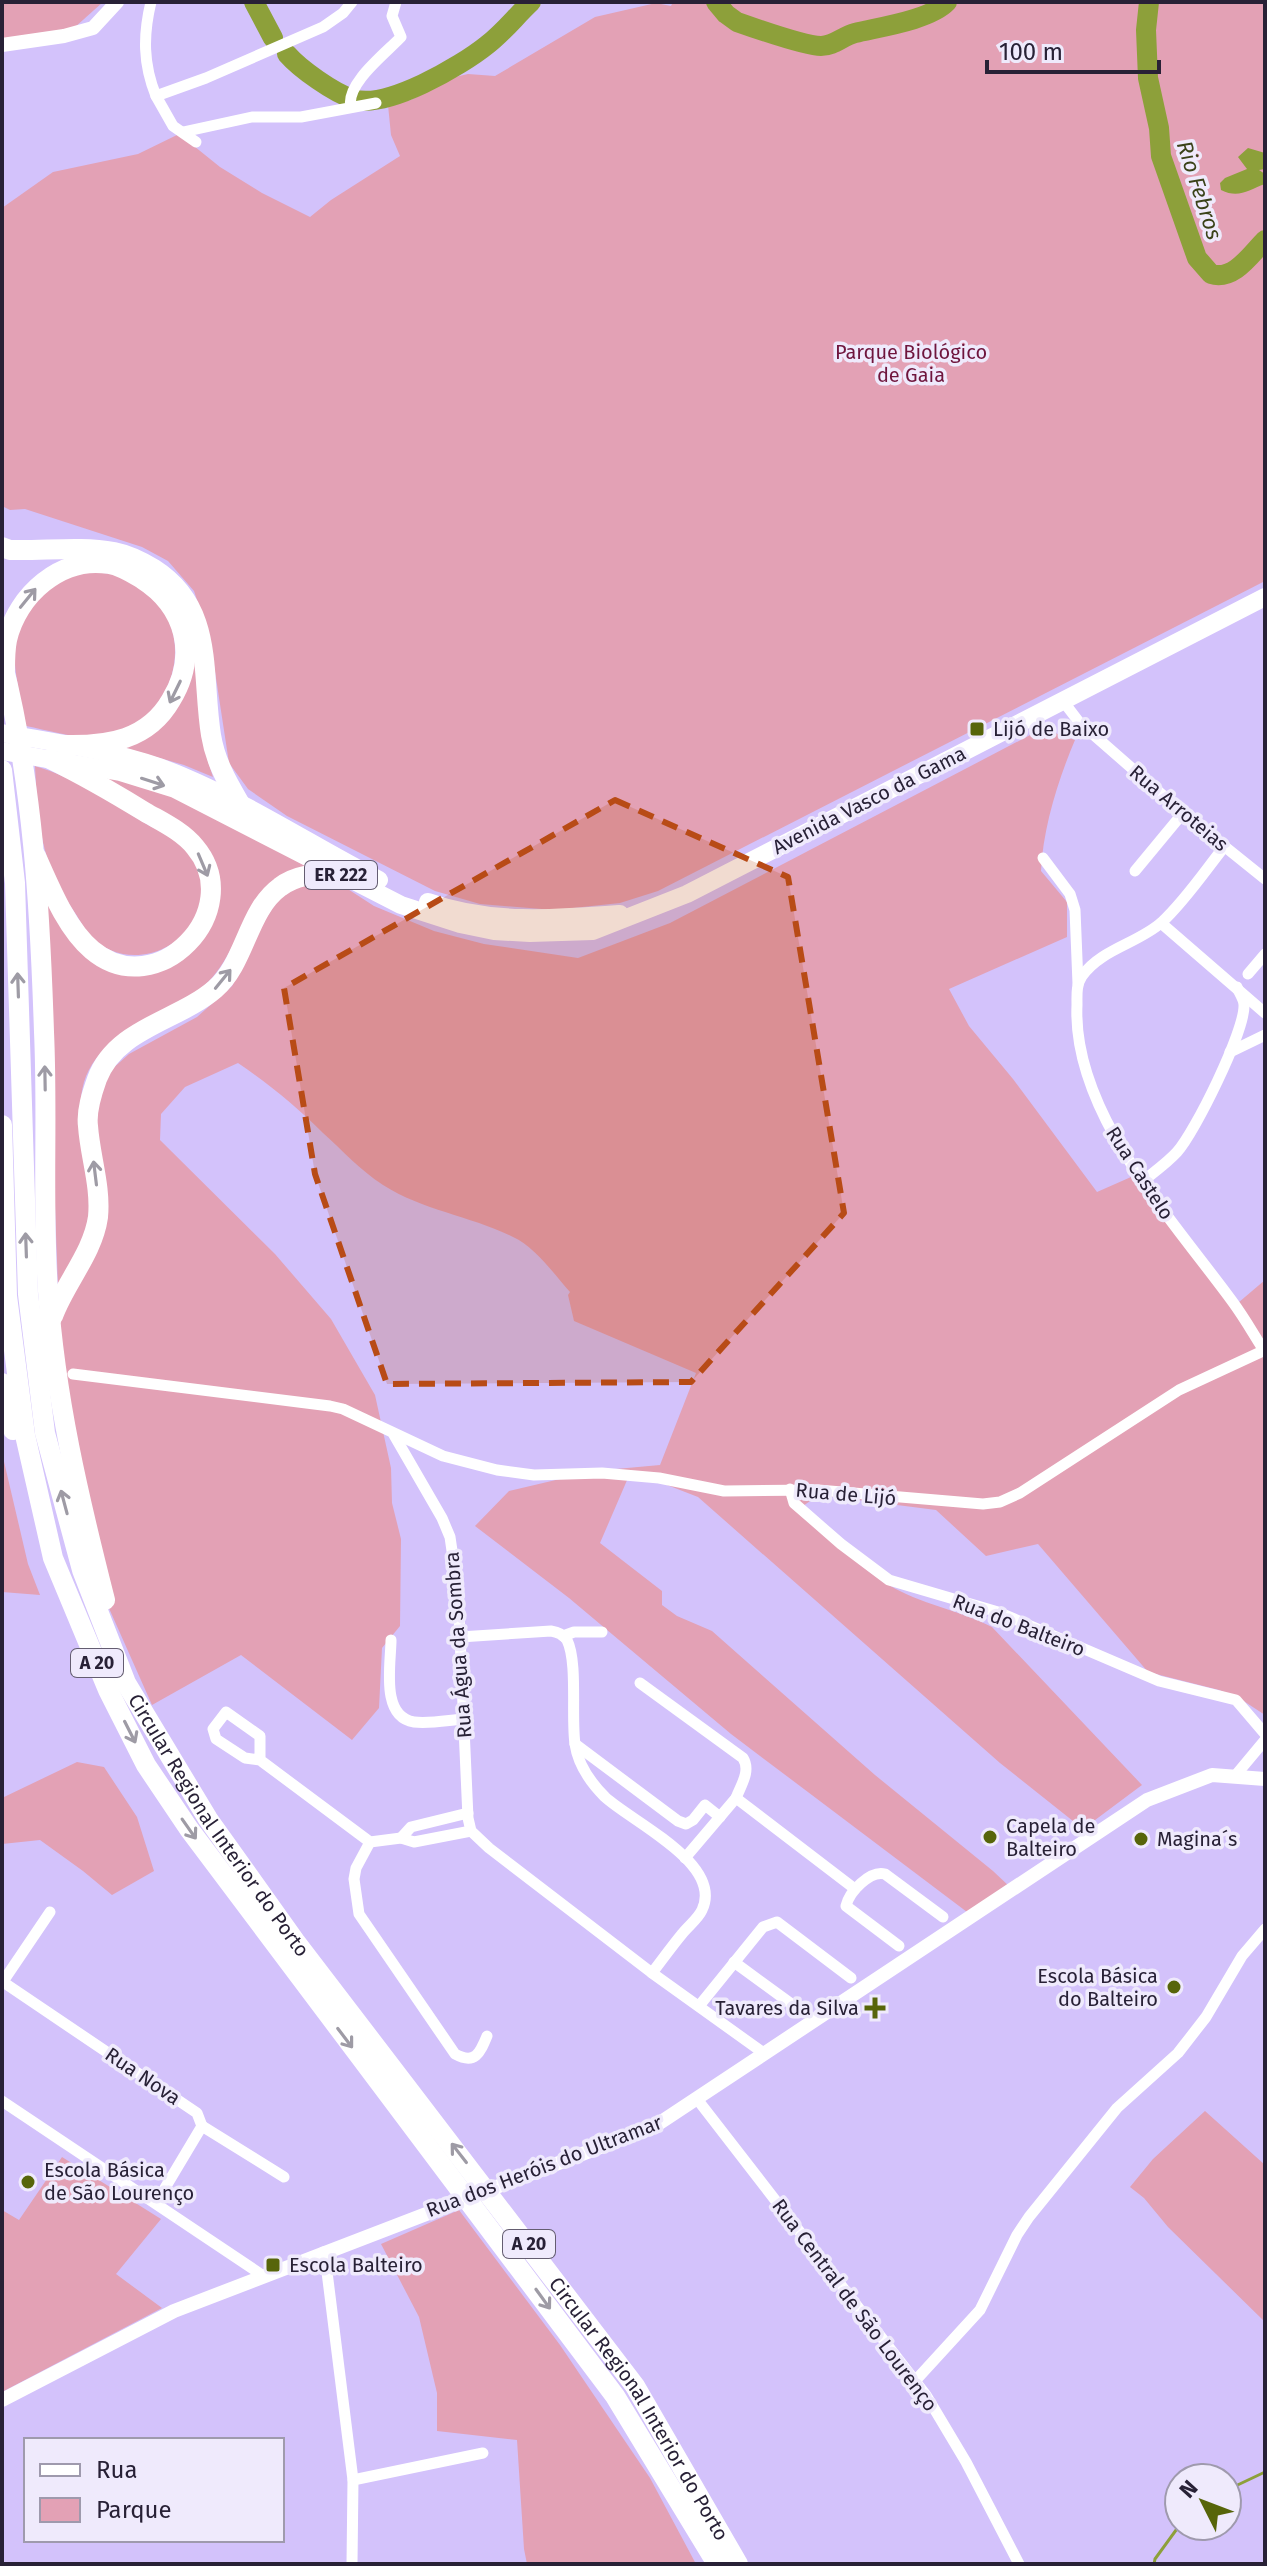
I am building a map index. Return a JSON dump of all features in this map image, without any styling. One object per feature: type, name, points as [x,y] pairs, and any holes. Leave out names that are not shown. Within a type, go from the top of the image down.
[{"type":"highway","points":[[2,547],[10,550],[116,552],[139,559],[181,591],[195,618],[205,655],[211,734],[218,763],[239,802]]},
{"type":"highway","points":[[58,752],[127,739],[146,728],[165,710],[180,686],[186,655],[181,624],[169,601],[130,571],[110,564],[66,568],[27,597],[14,619],[3,666],[12,699],[32,845],[44,1032],[51,1324],[64,1426],[107,1608],[105,1629]]},
{"type":"highway","points":[[32,845],[76,932],[103,957],[130,967],[149,966],[184,947],[204,922],[210,884],[206,865],[195,847],[177,831],[58,752]]},
{"type":"highway","name":"Circular Regional Interior do Porto","points":[[4,778],[15,883],[28,1294],[45,1433],[82,1570],[126,1683],[208,1819],[295,1941],[635,2386],[738,2564]]},
{"type":"highway","points":[[51,1324],[60,1296],[92,1241],[98,1216],[97,1182],[87,1125],[94,1087],[108,1057],[125,1041],[197,1002],[218,987],[267,898],[279,887],[291,879],[307,875],[338,873]]},
{"type":"highway","name":"Circular Regional Interior do Porto","points":[[2,1125],[7,1296],[25,1435],[53,1558],[108,1690],[146,1765],[172,1803],[615,2396],[717,2564]]},
{"type":"highway","points":[[2,1383],[38,1534],[53,1558]]},
{"type":"main road","name":"Avenida Vasco da Gama","points":[[2,733],[175,789],[401,905],[445,920],[494,931],[593,931],[687,894],[1265,597]]},
{"type":"main road","name":"Avenida Vasco da Gama","points":[[2,751],[58,752],[152,765],[239,802],[369,875],[436,905],[495,917],[529,920],[642,912]]},
{"type":"street","points":[[2,45],[64,36],[93,28],[117,2]]},
{"type":"street","points":[[151,2],[143,39],[149,78],[173,126],[196,142]]},
{"type":"street","points":[[156,96],[206,78],[323,27],[343,13],[352,2]]},
{"type":"street","points":[[183,132],[252,117],[301,117],[330,113],[350,99],[401,37],[392,16],[396,2]]},
{"type":"street","points":[[350,99],[376,103]]},
{"type":"street","name":"Rua Arroteias","points":[[1063,701],[1079,722],[1183,813],[1264,877]]},
{"type":"street","points":[[1135,871],[1183,813]]},
{"type":"street","points":[[1078,984],[1094,962],[1161,923],[1224,847]]},
{"type":"street","name":"Rua Castelo","points":[[1043,858],[1070,894],[1075,910],[1076,1021],[1082,1058],[1110,1129],[1143,1181],[1265,1351]]},
{"type":"street","points":[[1161,923],[1265,1013]]},
{"type":"street","points":[[1248,974],[1265,954]]},
{"type":"street","points":[[1143,1181],[1188,1138],[1241,1028],[1244,1003],[1237,987]]},
{"type":"street","points":[[1229,1052],[1265,1035]]},
{"type":"street","name":"Rua de Lijó","points":[[393,1434],[443,1456],[497,1470],[534,1475],[616,1474],[659,1478],[724,1491],[790,1489],[983,1504],[1000,1502],[1020,1493],[1179,1390],[1265,1351]]},
{"type":"street","points":[[73,1374],[330,1406],[343,1409],[393,1434]]},
{"type":"street","name":"Rua Água da Sombra","points":[[393,1434],[450,1537],[458,1592],[471,1831]]},
{"type":"street","name":"Rua do Balteiro","points":[[790,1489],[794,1503],[889,1580],[998,1612],[1159,1681],[1236,1700],[1264,1741]]},
{"type":"street","points":[[460,1637],[551,1631],[563,1636],[569,1648],[572,1670],[575,1744],[588,1777],[605,1797],[685,1858],[705,1886],[701,1911],[652,1973]]},
{"type":"street","points":[[563,1636],[574,1632],[602,1632]]},
{"type":"street","points":[[391,1640],[391,1701],[401,1716],[415,1722],[464,1719]]},
{"type":"street","points":[[640,1683],[746,1762],[746,1774],[736,1798],[685,1858]]},
{"type":"street","points":[[260,1760],[260,1736],[226,1712],[213,1729],[216,1739],[245,1758],[260,1760],[370,1842],[401,1838],[414,1842],[471,1831],[652,1973],[765,2054]]},
{"type":"street","points":[[1235,1776],[1264,1741]]},
{"type":"street","points":[[575,1744],[678,1821],[686,1824],[693,1820],[705,1805],[720,1817]]},
{"type":"street","name":"Rua dos Heróis do Ultramar","points":[[2,2400],[174,2311],[655,2126],[1147,1800],[1212,1775],[1265,1779]]},
{"type":"street","points":[[736,1798],[855,1889]]},
{"type":"street","points":[[401,1838],[411,1827],[468,1813]]},
{"type":"street","points":[[370,1842],[356,1868],[354,1879],[359,1914],[455,2054],[474,2058],[487,2036]]},
{"type":"street","points":[[899,1946],[846,1906],[855,1889],[876,1874],[882,1872],[943,1917]]},
{"type":"street","points":[[2,1982],[50,1912]]},
{"type":"street","points":[[699,2006],[763,1927],[777,1922],[851,1978]]},
{"type":"street","points":[[915,2381],[980,2310],[1029,2217],[1117,2108],[1178,2053],[1206,2017],[1242,1956],[1265,1929]]},
{"type":"street","points":[[734,1962],[801,2011]]},
{"type":"street","name":"Rua Nova","points":[[2,1982],[197,2113],[202,2126],[284,2177]]},
{"type":"street","name":"Rua Central de São Lourenço","points":[[697,2099],[915,2381],[966,2462],[1019,2564]]},
{"type":"street","points":[[2,2101],[262,2275]]},
{"type":"street","points":[[156,2203],[202,2126]]},
{"type":"street","points":[[323,2252],[353,2480],[352,2564]]},
{"type":"street","points":[[353,2480],[483,2453]]},
{"type":"highlighted area","points":[[615,800],[788,877],[844,1213],[691,1382],[387,1384],[315,1174],[284,988]]},
{"type":"green space","points":[[2,2],[103,2],[74,28],[2,43]]},
{"type":"green space","name":"Parque Biológico de Gaia","points":[[673,2],[1265,2],[1265,581],[658,891],[620,903],[554,910],[480,904],[435,891],[287,816],[248,789],[229,763],[210,639],[194,591],[168,561],[142,547],[25,509],[10,510],[2,506],[2,208],[53,172],[138,154],[179,134],[220,167],[310,217],[400,156],[391,135],[388,105],[411,100],[455,77],[468,74],[495,76],[595,17],[656,3],[671,6]]},
{"type":"green space","points":[[75,573],[114,574],[135,582],[155,598],[168,618],[174,640],[174,663],[168,685],[157,705],[139,722],[107,737],[72,736],[26,726],[20,697],[14,647],[20,616],[32,600]]},
{"type":"green space","points":[[193,648],[207,758],[213,777],[184,765],[118,746],[137,739]]},
{"type":"green space","points":[[1034,733],[1055,733],[1075,740],[1052,804],[1041,871],[1067,902],[1067,937],[949,989],[969,1026],[1013,1079],[1097,1192],[1131,1177],[1232,1308],[1265,1280],[1265,1715],[1239,1698],[1219,1690],[1148,1672],[1038,1544],[986,1556],[936,1510],[819,1495],[800,1508],[853,1559],[889,1585],[992,1627],[1142,1785],[1083,1829],[1000,1763],[698,1497],[631,1471],[600,1543],[662,1591],[662,1605],[677,1616],[712,1631],[875,1775],[1010,1887],[967,1912],[731,1734],[569,1598],[475,1526],[509,1491],[594,1471],[660,1465],[696,1373],[574,1321],[570,1292],[529,1247],[497,1230],[415,1201],[383,1185],[282,1096],[238,1063],[185,1087],[161,1114],[160,1140],[275,1254],[331,1319],[375,1395],[391,1468],[392,1503],[401,1539],[400,1626],[382,1648],[379,1708],[352,1740],[241,1655],[152,1705],[108,1606],[54,1318],[99,1243],[91,1109],[111,1070],[129,1054],[197,1017],[232,986],[263,923],[284,890],[318,882],[340,884],[374,906],[434,931],[484,944],[578,958],[670,923]]},
{"type":"green space","points":[[35,766],[93,792],[173,837],[187,849],[196,865],[202,891],[199,912],[188,930],[172,944],[152,953],[131,955],[110,950],[90,936],[62,892],[47,858],[40,824]]},
{"type":"green space","points":[[99,774],[189,801],[309,868],[289,872],[273,881],[260,895],[221,966],[209,981],[176,1005],[121,1035],[93,1063],[81,1096],[82,1125],[92,1183],[92,1209],[81,1244],[58,1287],[43,887],[112,967],[194,948],[211,861]]},
{"type":"green space","points":[[2,1453],[28,1564],[40,1595],[2,1592]]},
{"type":"green space","points":[[77,1762],[104,1767],[137,1817],[154,1871],[112,1895],[40,1840],[2,1844],[2,1798]]},
{"type":"green space","points":[[1205,2111],[1265,2165],[1265,2322],[1130,2187],[1153,2159]]},
{"type":"green space","points":[[62,2157],[161,2219],[116,2274],[162,2308],[2,2392],[2,2210],[19,2220]]},
{"type":"green space","points":[[459,2210],[560,2345],[650,2478],[696,2564],[527,2564],[517,2440],[437,2431],[437,2393],[419,2317],[381,2244]]},
{"type":"shaded area","points":[[1248,148],[1265,153],[1265,169],[1259,170],[1265,174],[1265,184],[1238,194],[1221,190],[1220,183],[1225,178],[1247,169],[1238,157]]},
{"type":"waterway","name":"Rio Febros","points":[[254,2],[273,38]]},
{"type":"waterway","name":"Rio Febros","points":[[287,54],[336,92],[367,101],[384,98],[423,84],[475,54],[499,35],[531,2]]},
{"type":"waterway","name":"Rio Febros","points":[[716,2],[737,22],[821,46],[855,33],[929,14],[947,2]]},
{"type":"waterway","name":"Rio Febros","points":[[1149,2],[1146,30],[1148,78],[1159,128],[1161,156],[1197,258],[1211,274],[1227,274],[1241,265],[1265,240]]},
{"type":"waterway","points":[[1243,2482],[1265,2472]]},
{"type":"waterway","points":[[1154,2564],[1167,2542]]},
{"type":"place","name":"Lijó de Baixo","points":[[977,729]]},
{"type":"place","name":"Capela de Balteiro","points":[[990,1837]]},
{"type":"place","name":"Magina´s","points":[[1141,1839]]},
{"type":"place","name":"Escola Básica do Balteiro","points":[[1174,1987]]},
{"type":"place","name":"Tavares da Silva","points":[[875,2008]]},
{"type":"place","name":"Escola Básica de São Lourenço","points":[[28,2182]]},
{"type":"place","name":"Escola Balteiro","points":[[273,2265]]}]
